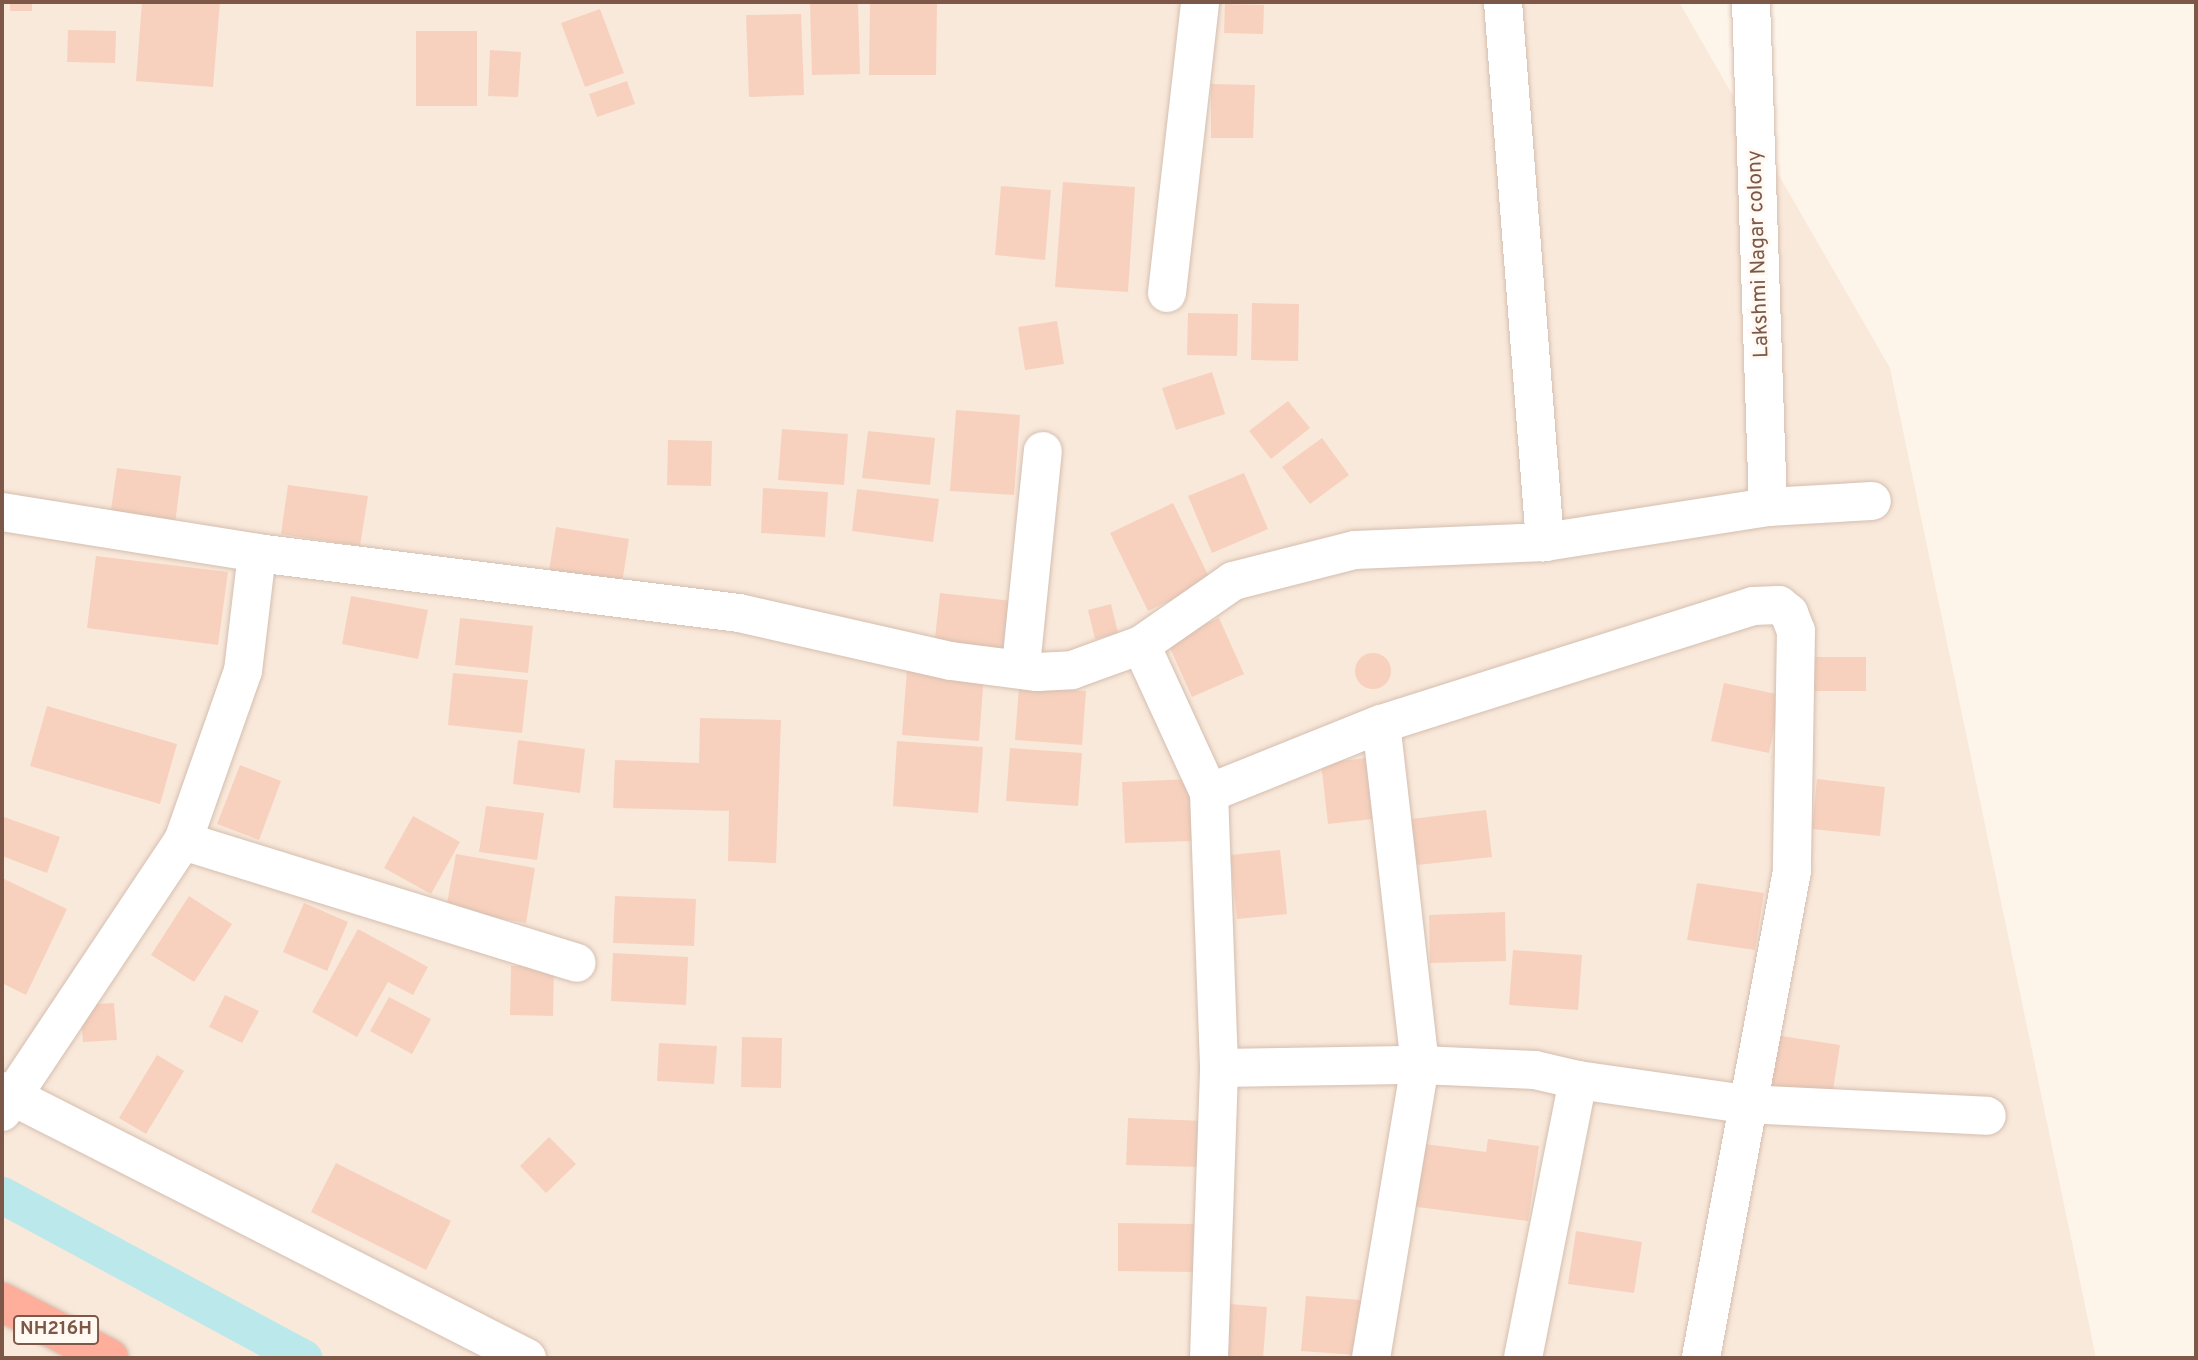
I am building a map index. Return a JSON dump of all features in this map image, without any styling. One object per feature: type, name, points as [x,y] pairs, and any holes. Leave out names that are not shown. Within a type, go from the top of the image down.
[{"type":"highway","name":"NH216H","points":[[2,1302],[109,1358]]},
{"type":"street","points":[[1167,293],[1200,2]]},
{"type":"street","points":[[1503,2],[1545,542]]},
{"type":"street","name":"Lakshmi Nagar colony","points":[[1751,2],[1768,507]]},
{"type":"street","points":[[1021,666],[1043,452]]},
{"type":"street","points":[[2,512],[257,553],[739,613],[951,661],[1072,670],[1141,645],[1233,581],[1334,555],[1545,542],[1768,507],[1872,501]]},
{"type":"street","points":[[257,553],[243,671],[183,841],[5,1101],[527,1358]]},
{"type":"street","points":[[1209,793],[1381,724],[1753,606],[1779,605],[1789,613],[1796,631],[1792,871],[1745,1104],[1701,1358]]},
{"type":"street","points":[[1141,645],[1209,793],[1219,1068],[1209,1358]]},
{"type":"street","points":[[1371,1358],[1420,1065],[1381,724]]},
{"type":"street","points":[[183,841],[576,963]]},
{"type":"street","points":[[1219,1068],[1420,1065],[1535,1070],[1577,1080],[1745,1104],[1987,1116]]},
{"type":"street","points":[[1523,1358],[1577,1080]]},
{"type":"shaded area","points":[[2,2],[1679,2],[1890,368],[2096,1358],[2,1358]]},
{"type":"building","points":[[10,2],[32,2],[32,11],[10,11]]},
{"type":"building","points":[[142,2],[220,2],[213,87],[136,81]]},
{"type":"building","points":[[870,2],[937,2],[936,75],[869,75]]},
{"type":"building","points":[[810,4],[858,4],[860,74],[812,75]]},
{"type":"building","points":[[1225,4],[1264,5],[1263,34],[1224,33]]},
{"type":"building","points":[[600,9],[624,73],[585,87],[561,23]]},
{"type":"building","points":[[801,14],[804,95],[749,97],[746,15]]},
{"type":"building","points":[[68,30],[116,31],[115,63],[67,62]]},
{"type":"building","points":[[416,31],[477,31],[477,106],[416,106]]},
{"type":"building","points":[[490,50],[521,52],[518,97],[488,96]]},
{"type":"building","points":[[627,81],[635,104],[597,117],[589,94]]},
{"type":"building","points":[[1211,84],[1255,85],[1253,138],[1211,138]]},
{"type":"building","points":[[1063,182],[1135,187],[1128,292],[1055,287]]},
{"type":"building","points":[[1001,186],[1051,190],[1045,260],[995,255]]},
{"type":"building","points":[[1252,303],[1299,304],[1298,361],[1251,360]]},
{"type":"building","points":[[1188,313],[1238,314],[1237,356],[1187,355]]},
{"type":"building","points":[[1057,321],[1064,364],[1025,370],[1018,327]]},
{"type":"building","points":[[1212,372],[1225,414],[1176,430],[1162,388]]},
{"type":"building","points":[[1288,401],[1310,428],[1271,459],[1249,431]]},
{"type":"building","points":[[956,410],[1020,415],[1014,495],[950,491]]},
{"type":"building","points":[[782,429],[848,434],[844,485],[778,480]]},
{"type":"building","points":[[868,431],[935,438],[930,485],[862,478]]},
{"type":"building","points":[[1322,438],[1349,475],[1310,504],[1282,467]]},
{"type":"building","points":[[668,440],[712,441],[711,486],[667,485]]},
{"type":"building","points":[[117,468],[181,476],[175,524],[110,517]]},
{"type":"building","points":[[1244,473],[1268,529],[1212,553],[1188,496]]},
{"type":"building","points":[[288,485],[368,496],[360,546],[281,534]]},
{"type":"building","points":[[763,488],[828,492],[825,537],[761,533]]},
{"type":"building","points":[[857,489],[939,499],[933,542],[852,531]]},
{"type":"building","points":[[1173,503],[1211,581],[1148,611],[1110,533]]},
{"type":"building","points":[[556,527],[629,539],[622,583],[549,571]]},
{"type":"building","points":[[96,556],[228,572],[218,645],[87,628]]},
{"type":"building","points":[[940,593],[1013,601],[1007,655],[934,647]]},
{"type":"building","points":[[351,596],[428,610],[418,659],[342,644]]},
{"type":"building","points":[[1111,604],[1118,633],[1095,639],[1088,610]]},
{"type":"building","points":[[460,618],[533,626],[528,673],[455,665]]},
{"type":"building","points":[[1219,618],[1244,674],[1192,697],[1167,641]]},
{"type":"building","points":[[1373,653],[1386,658],[1391,671],[1386,684],[1373,689],[1360,684],[1355,671],[1360,658]]},
{"type":"building","points":[[1811,657],[1866,657],[1866,691],[1811,691]]},
{"type":"building","points":[[907,669],[984,674],[979,741],[902,735]]},
{"type":"building","points":[[453,673],[528,680],[522,733],[448,725]]},
{"type":"building","points":[[1724,683],[1781,695],[1769,753],[1711,741]]},
{"type":"building","points":[[1019,686],[1086,691],[1082,745],[1015,740]]},
{"type":"building","points":[[47,706],[177,744],[160,804],[30,766]]},
{"type":"building","points":[[700,718],[781,720],[776,863],[728,861],[729,811],[613,808],[615,760],[699,763]]},
{"type":"building","points":[[518,740],[585,749],[580,793],[513,784]]},
{"type":"building","points":[[897,741],[983,747],[978,813],[893,806]]},
{"type":"building","points":[[1010,748],[1082,753],[1078,806],[1006,801]]},
{"type":"building","points":[[1375,757],[1382,818],[1328,824],[1321,763]]},
{"type":"building","points":[[240,765],[281,781],[259,840],[217,824]]},
{"type":"building","points":[[1191,779],[1193,841],[1125,843],[1122,782]]},
{"type":"building","points":[[1817,779],[1885,787],[1880,836],[1812,829]]},
{"type":"building","points":[[486,806],[544,813],[537,860],[479,852]]},
{"type":"building","points":[[1486,810],[1492,857],[1417,865],[1411,819]]},
{"type":"building","points":[[413,816],[460,842],[431,894],[384,868]]},
{"type":"building","points":[[4,817],[60,837],[47,873],[2,856]]},
{"type":"building","points":[[1280,850],[1287,914],[1237,919],[1230,855]]},
{"type":"building","points":[[456,854],[535,868],[526,923],[446,909]]},
{"type":"building","points":[[2,878],[67,909],[26,995],[2,983]]},
{"type":"building","points":[[1697,883],[1764,893],[1755,950],[1687,940]]},
{"type":"building","points":[[189,896],[232,924],[194,982],[151,955]]},
{"type":"building","points":[[615,896],[696,899],[694,946],[613,943]]},
{"type":"building","points":[[304,903],[348,922],[327,971],[283,952]]},
{"type":"building","points":[[1505,912],[1506,961],[1430,963],[1429,915]]},
{"type":"building","points":[[358,929],[428,967],[413,995],[388,982],[357,1037],[312,1012]]},
{"type":"building","points":[[1513,950],[1582,955],[1578,1010],[1509,1005]]},
{"type":"building","points":[[613,953],[688,957],[686,1005],[611,1001]]},
{"type":"building","points":[[511,966],[554,967],[553,1016],[510,1015]]},
{"type":"building","points":[[225,995],[259,1011],[242,1043],[209,1027]]},
{"type":"building","points":[[389,997],[431,1019],[412,1054],[370,1031]]},
{"type":"building","points":[[114,1003],[117,1040],[83,1042],[80,1005]]},
{"type":"building","points":[[1774,1035],[1840,1045],[1832,1097],[1766,1087]]},
{"type":"building","points":[[742,1037],[782,1038],[781,1088],[741,1087]]},
{"type":"building","points":[[659,1043],[717,1046],[714,1084],[657,1081]]},
{"type":"building","points":[[157,1055],[184,1071],[146,1134],[119,1118]]},
{"type":"building","points":[[1128,1118],[1204,1121],[1202,1167],[1126,1165]]},
{"type":"building","points":[[549,1137],[576,1164],[546,1193],[520,1166]]},
{"type":"building","points":[[1488,1139],[1539,1146],[1528,1221],[1409,1206],[1417,1143],[1486,1152]]},
{"type":"building","points":[[336,1163],[451,1221],[426,1270],[311,1212]]},
{"type":"building","points":[[1118,1223],[1194,1224],[1193,1272],[1118,1271]]},
{"type":"building","points":[[1576,1231],[1642,1242],[1634,1293],[1568,1284]]},
{"type":"building","points":[[1306,1296],[1362,1300],[1358,1355],[1301,1351]]},
{"type":"building","points":[[1218,1303],[1267,1307],[1263,1358],[1213,1355]]},
{"type":"waterway","points":[[2,1195],[304,1358]]}]
